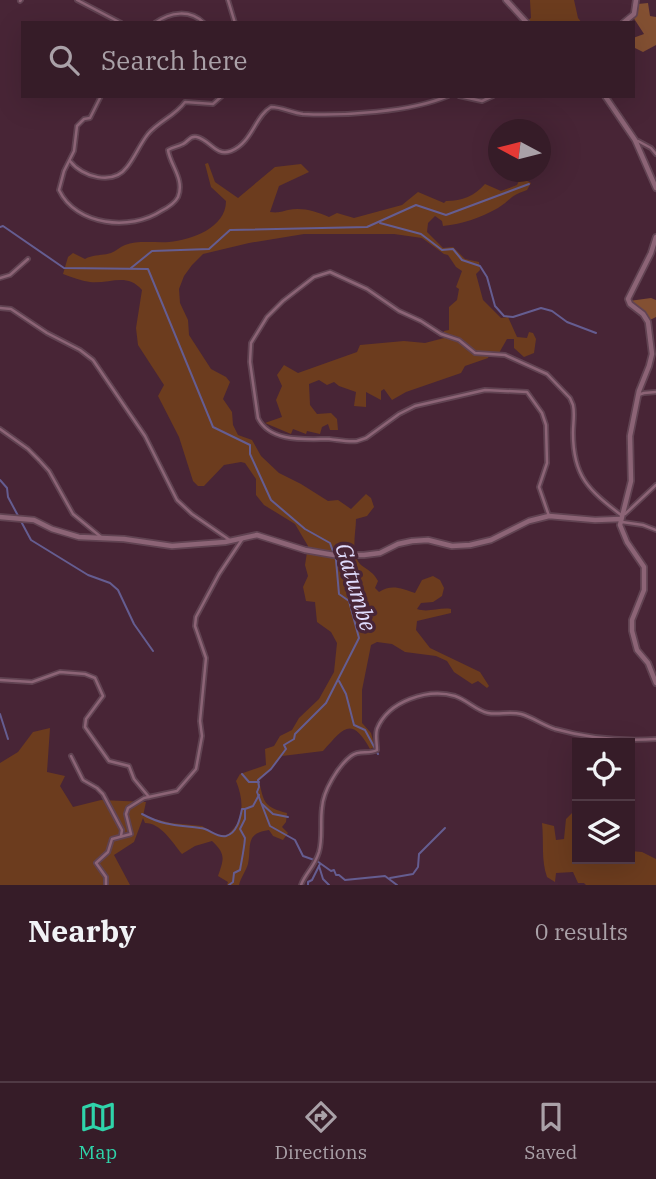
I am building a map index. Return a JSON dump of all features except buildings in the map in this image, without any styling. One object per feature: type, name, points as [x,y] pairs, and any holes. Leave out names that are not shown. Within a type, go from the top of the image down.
[{"type":"main road","points":[[506,0],[525,21]]},
{"type":"main road","points":[[625,21],[634,14],[636,0]]},
{"type":"main road","points":[[606,98],[635,140],[656,188]]},
{"type":"main road","points":[[656,237],[652,253],[628,299],[629,304],[643,314],[648,322],[651,345],[649,366],[638,396],[629,442],[632,481],[621,519],[623,534],[645,573],[642,597],[632,620],[632,637],[637,650],[648,663],[656,683]]},
{"type":"main road","points":[[0,516],[34,520],[76,537],[166,546],[230,541],[262,535],[298,548],[329,554],[368,555],[411,541],[428,540],[452,546],[470,545],[491,540],[529,521],[549,516],[621,519]]},
{"type":"street","points":[[77,0],[117,21]]},
{"type":"street","points":[[228,0],[228,8],[234,21]]},
{"type":"street","points":[[158,21],[172,13],[192,15],[201,21]]},
{"type":"street","points":[[101,98],[90,118],[83,119],[77,126],[76,142],[59,188],[72,207],[93,219],[110,222],[154,216],[173,203],[179,184],[168,150],[197,137],[221,152],[230,152],[248,136],[269,107],[302,114],[374,114],[443,98]]},
{"type":"street","points":[[70,161],[87,174],[111,178],[125,170],[150,132],[176,114],[185,102],[213,104],[220,98]]},
{"type":"street","points":[[468,98],[482,101],[489,98]]},
{"type":"street","points":[[635,140],[651,148],[656,154]]},
{"type":"street","points":[[0,278],[10,275],[28,258]]},
{"type":"street","points":[[549,516],[539,486],[547,463],[546,425],[542,413],[527,392],[481,391],[415,406],[357,441],[292,439],[271,431],[258,418],[250,362],[251,343],[256,333],[273,310],[300,287],[322,273],[333,272],[367,289],[399,311],[441,334],[459,340],[475,354],[505,355],[547,374],[570,398],[573,405],[575,453],[583,480],[621,519],[656,530]]},
{"type":"street","points":[[0,308],[11,309],[93,360],[145,436],[177,500],[230,541]]},
{"type":"street","points":[[638,396],[656,392]]},
{"type":"street","points":[[0,429],[39,460],[49,471],[73,514],[102,538]]},
{"type":"street","points":[[621,519],[656,485]]},
{"type":"street","points":[[106,885],[106,877],[96,863],[108,852],[112,839],[131,832],[126,814],[128,808],[149,797],[177,791],[196,769],[202,736],[200,721],[206,658],[195,626],[196,617],[243,537]]},
{"type":"street","points":[[0,680],[32,682],[60,672],[85,674],[95,678],[103,696],[85,721],[85,727],[110,761],[130,766],[134,779],[149,797]]},
{"type":"street","points":[[301,885],[316,861],[323,800],[339,769],[355,753],[376,751],[376,733],[379,726],[391,709],[406,701],[443,694],[455,696],[484,712],[521,714],[561,730],[608,738],[656,739]]},
{"type":"street","points":[[71,756],[83,780],[103,794],[122,830],[121,836]]},
{"type":"shaded area","points":[[530,0],[574,0],[580,21],[529,21],[531,18]]},
{"type":"shaded area","points":[[648,3],[650,16],[656,17],[656,45],[643,52],[635,48],[635,37],[644,34],[633,17],[638,12],[638,4]]},
{"type":"shaded area","points":[[208,163],[215,182],[238,198],[275,167],[301,164],[309,172],[279,186],[270,212],[303,209],[329,217],[337,213],[354,218],[402,205],[418,192],[444,203],[468,197],[485,184],[501,191],[518,182],[531,183],[527,190],[513,196],[498,208],[471,220],[443,226],[442,221],[435,216],[428,223],[427,232],[443,248],[453,247],[465,259],[479,262],[480,270],[476,274],[483,300],[501,318],[508,317],[517,337],[527,338],[529,332],[533,333],[536,339],[534,353],[524,357],[514,348],[514,339],[507,339],[499,353],[465,366],[461,373],[406,392],[392,400],[384,389],[381,391],[381,400],[366,392],[366,407],[354,406],[356,392],[334,382],[327,385],[319,380],[309,384],[310,405],[317,414],[331,413],[337,419],[338,430],[330,430],[328,424],[322,427],[320,434],[307,431],[306,434],[293,429],[291,434],[265,423],[282,417],[276,400],[282,386],[277,375],[284,365],[298,373],[357,352],[360,345],[404,341],[425,343],[444,338],[444,331],[449,330],[449,307],[457,300],[459,289],[456,287],[462,271],[448,255],[422,238],[394,234],[304,234],[203,254],[184,276],[179,289],[180,303],[188,320],[189,335],[211,369],[230,382],[223,399],[232,412],[233,425],[238,435],[252,440],[261,456],[279,473],[328,501],[338,500],[351,509],[366,494],[371,498],[374,507],[367,516],[356,519],[355,550],[358,561],[376,578],[378,581],[375,588],[379,592],[392,587],[415,593],[422,580],[433,576],[440,580],[444,588],[442,596],[433,602],[421,603],[417,609],[451,609],[451,613],[417,621],[416,630],[430,648],[480,672],[489,686],[487,688],[478,681],[472,684],[454,672],[447,661],[436,656],[405,652],[392,644],[377,642],[371,645],[362,690],[362,723],[371,733],[375,747],[370,749],[357,732],[347,729],[323,751],[282,756],[259,781],[266,803],[287,813],[282,827],[288,833],[283,840],[273,836],[269,830],[252,838],[248,864],[239,885],[227,885],[228,882],[218,876],[222,857],[212,841],[195,846],[182,854],[161,830],[145,823],[143,818],[134,842],[114,855],[130,885],[0,885],[0,763],[18,752],[33,732],[50,728],[47,772],[65,776],[60,786],[73,807],[101,800],[146,802],[143,816],[171,823],[202,826],[217,835],[227,835],[240,817],[241,803],[236,781],[240,774],[266,765],[265,749],[274,746],[280,736],[292,730],[299,718],[319,699],[334,672],[337,643],[331,632],[317,622],[315,602],[306,601],[303,587],[308,576],[305,565],[308,546],[295,524],[264,505],[256,495],[256,479],[245,463],[224,465],[204,486],[198,486],[193,481],[179,437],[158,396],[164,385],[138,345],[136,328],[142,290],[130,281],[90,282],[63,274],[68,257],[73,253],[85,259],[111,253],[130,243],[178,241],[206,231],[214,225],[220,219],[226,201],[211,187],[205,164]]},
{"type":"shaded area","points":[[651,298],[656,300],[656,317],[648,321],[629,301]]},
{"type":"shaded area","points":[[572,813],[572,864],[635,864],[635,851],[642,852],[656,859],[656,885],[586,885],[578,883],[573,872],[556,873],[555,882],[547,877],[543,857],[542,823],[554,826],[556,840],[564,839],[566,819]]},
{"type":"waterway","points":[[131,268],[152,251],[209,249],[230,230],[367,227],[416,205],[446,215],[529,184]]},
{"type":"waterway","points":[[380,223],[421,234],[442,250],[453,249],[462,260],[480,266],[487,277],[495,306],[504,316],[513,317],[541,308],[596,333]]},
{"type":"waterway","name":"Gatumbe","points":[[0,227],[3,226],[64,268],[148,269],[213,427],[250,445],[250,454],[271,500],[305,529],[330,543],[336,560],[339,594],[349,601],[359,638],[326,703],[295,734],[294,739],[284,745],[286,749],[271,769],[258,780],[257,792],[270,826],[295,840],[303,856],[317,861],[331,871],[334,870],[336,875],[345,880],[385,876],[397,885]]},
{"type":"waterway","points":[[0,480],[7,488],[8,497],[31,540],[118,590],[134,624],[153,651]]},
{"type":"waterway","points":[[339,681],[346,694],[354,725],[365,730],[378,754]]},
{"type":"waterway","points":[[0,714],[8,739]]},
{"type":"waterway","points":[[242,774],[249,782],[259,782]]},
{"type":"waterway","points":[[229,885],[233,882],[234,873],[240,870],[245,838],[240,829],[245,819],[245,809],[253,806],[259,795]]},
{"type":"waterway","points":[[262,804],[273,814],[288,817]]},
{"type":"waterway","points":[[142,814],[164,823],[203,828],[226,836],[233,832],[242,809],[245,809]]},
{"type":"waterway","points":[[390,878],[413,874],[418,867],[419,854],[445,828]]},
{"type":"waterway","points":[[308,885],[320,864]]},
{"type":"waterway","points":[[319,866],[323,879],[329,885]]}]
